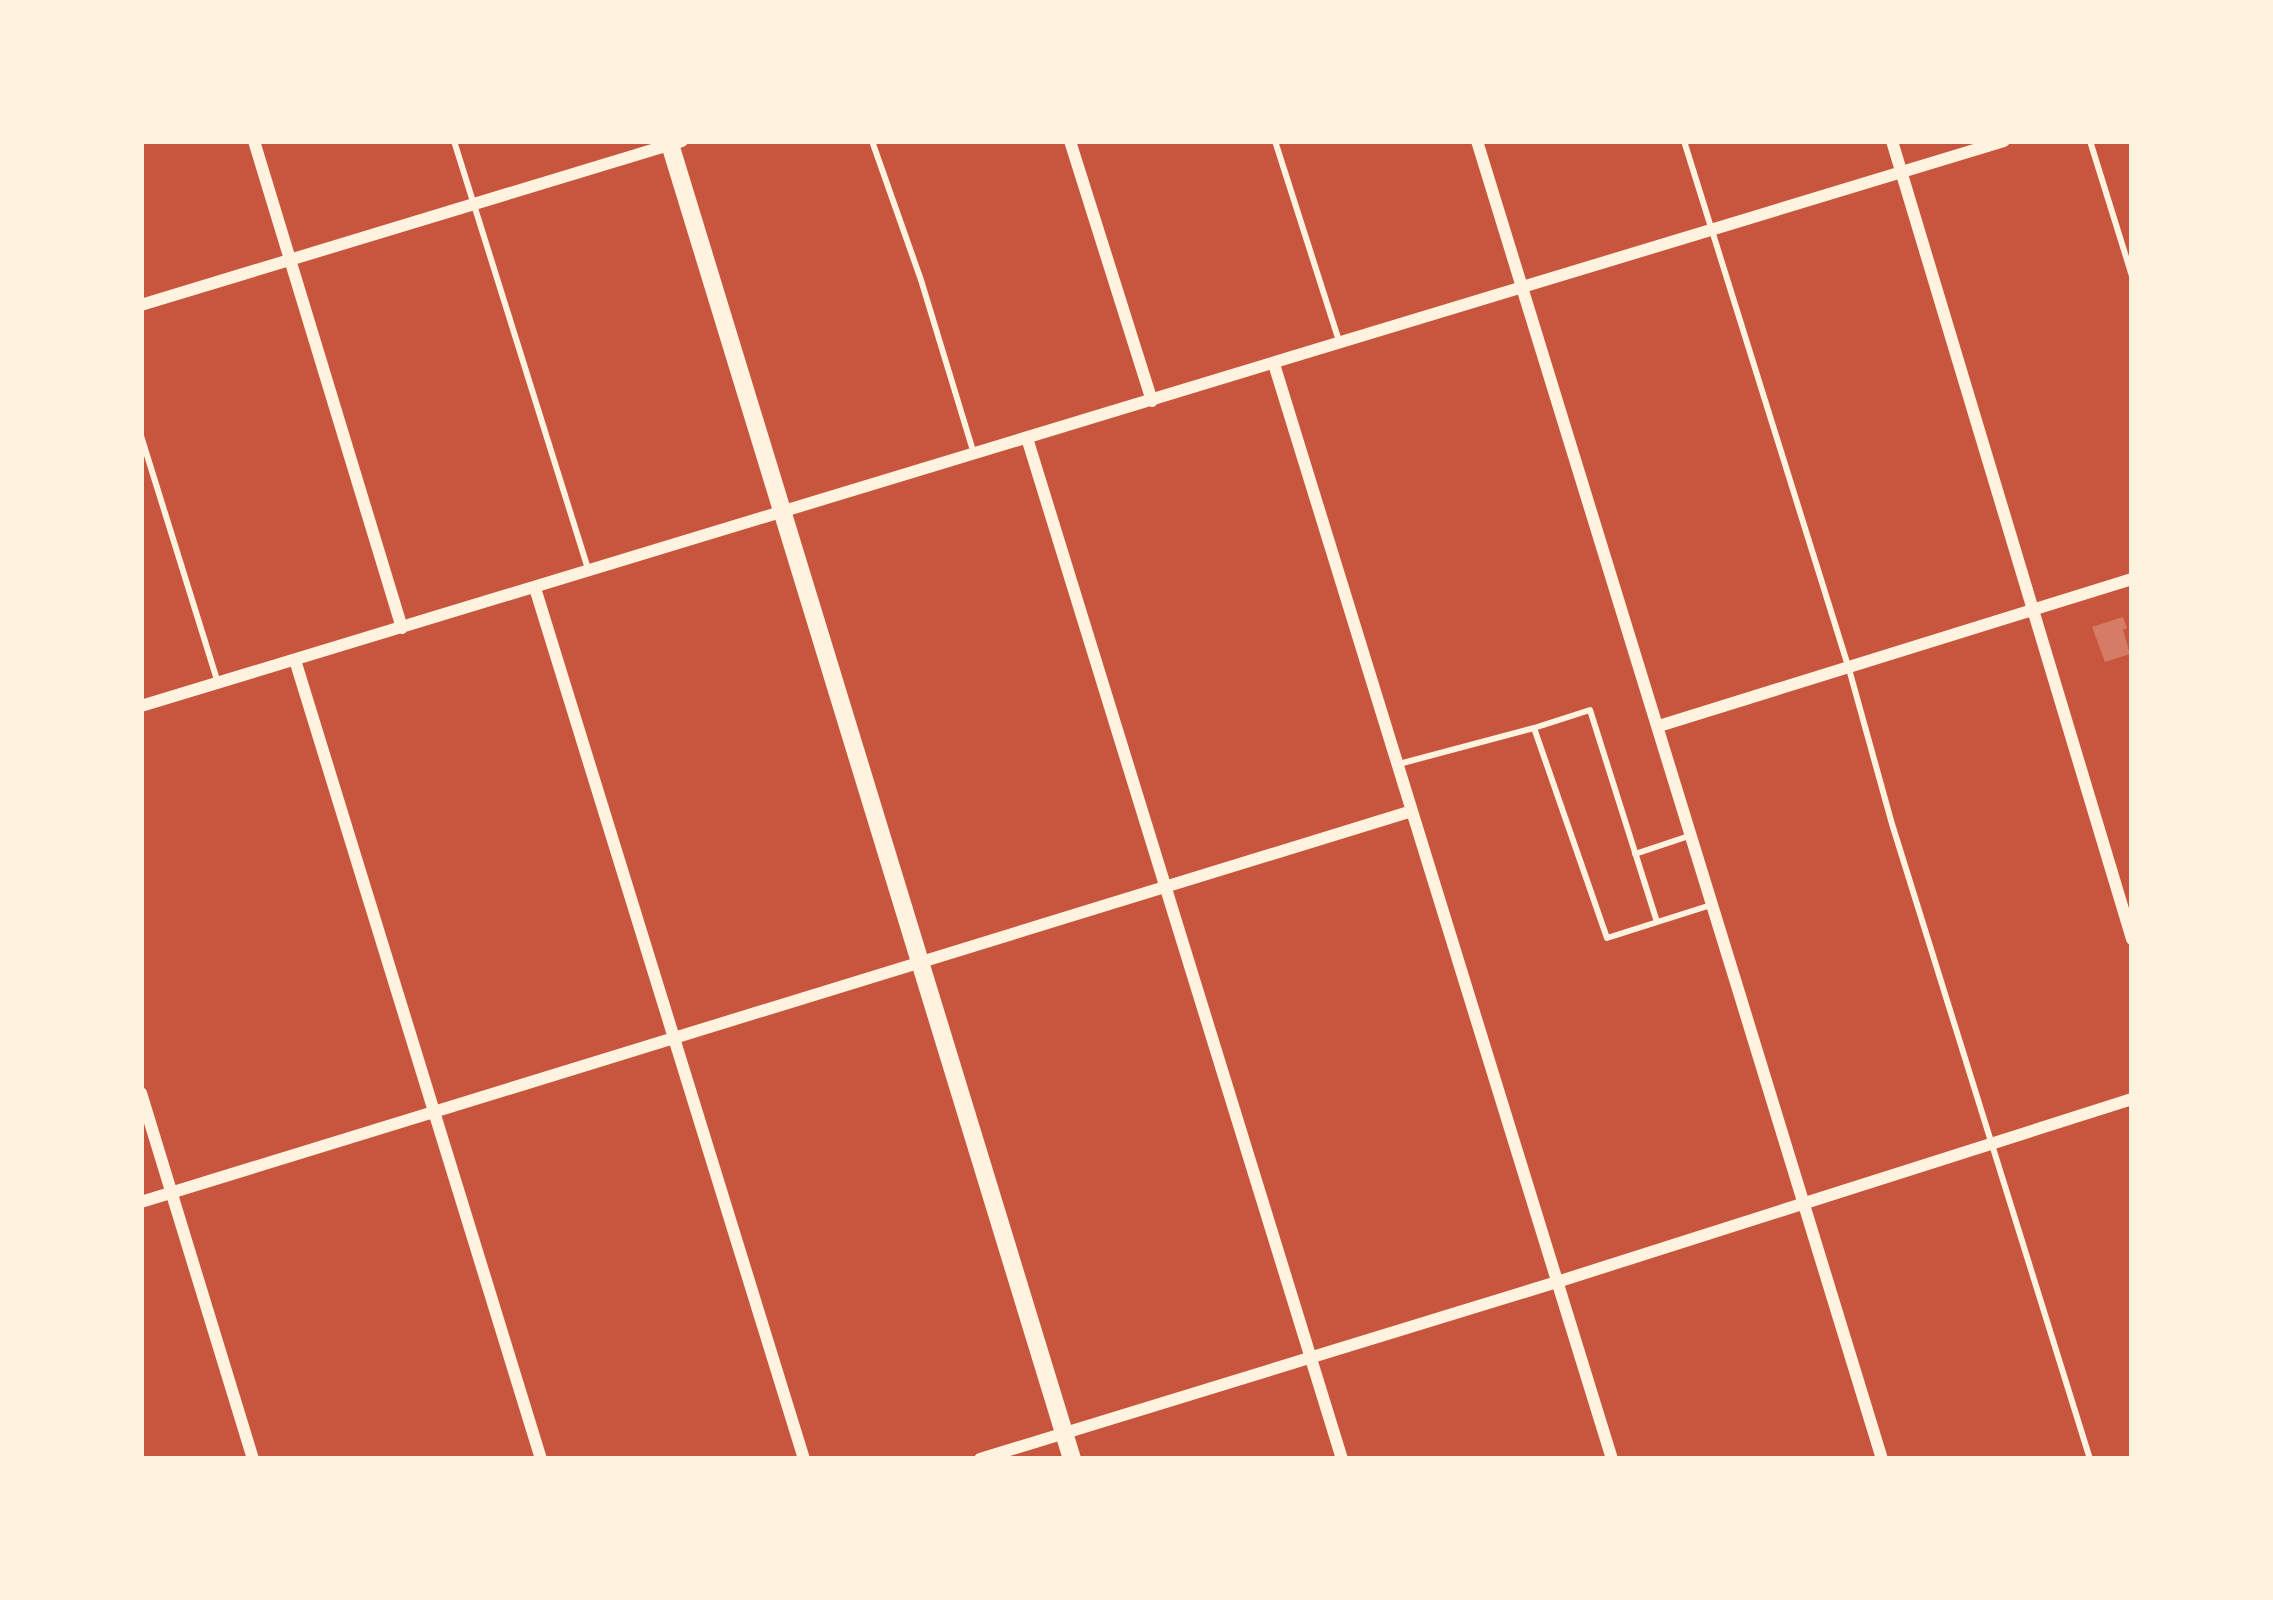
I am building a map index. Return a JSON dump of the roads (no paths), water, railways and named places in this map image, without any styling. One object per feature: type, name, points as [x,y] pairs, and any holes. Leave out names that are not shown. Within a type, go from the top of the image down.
[{"type":"main road","points":[[674,142],[1072,1459]]},
{"type":"street","points":[[254,141],[402,628]]},
{"type":"street","points":[[1070,141],[1152,401]]},
{"type":"street","points":[[1477,141],[1882,1459]]},
{"type":"street","points":[[1892,141],[2132,939]]},
{"type":"street","points":[[141,706],[2004,141]]},
{"type":"street","points":[[141,305],[674,142]]},
{"type":"street","points":[[1274,364],[1612,1459]]},
{"type":"street","points":[[1027,438],[1342,1459]]},
{"type":"street","points":[[1659,726],[2132,579]]},
{"type":"street","points":[[535,588],[804,1459]]},
{"type":"street","points":[[295,660],[541,1459]]},
{"type":"street","points":[[141,1202],[1412,812]]},
{"type":"street","points":[[141,1093],[253,1459]]},
{"type":"street","points":[[980,1459],[2132,1099]]},
{"type":"lane","points":[[454,141],[589,572]]},
{"type":"lane","points":[[872,141],[974,454]]},
{"type":"lane","points":[[1276,141],[1340,344]]},
{"type":"lane","points":[[1684,141],[2090,1459]]},
{"type":"lane","points":[[2090,141],[2132,276]]},
{"type":"lane","points":[[141,436],[218,683]]},
{"type":"lane","points":[[1397,764],[1590,710],[1657,922]]},
{"type":"lane","points":[[1534,728],[1607,938],[1711,904]]},
{"type":"lane","points":[[1635,854],[1690,836]]}]
